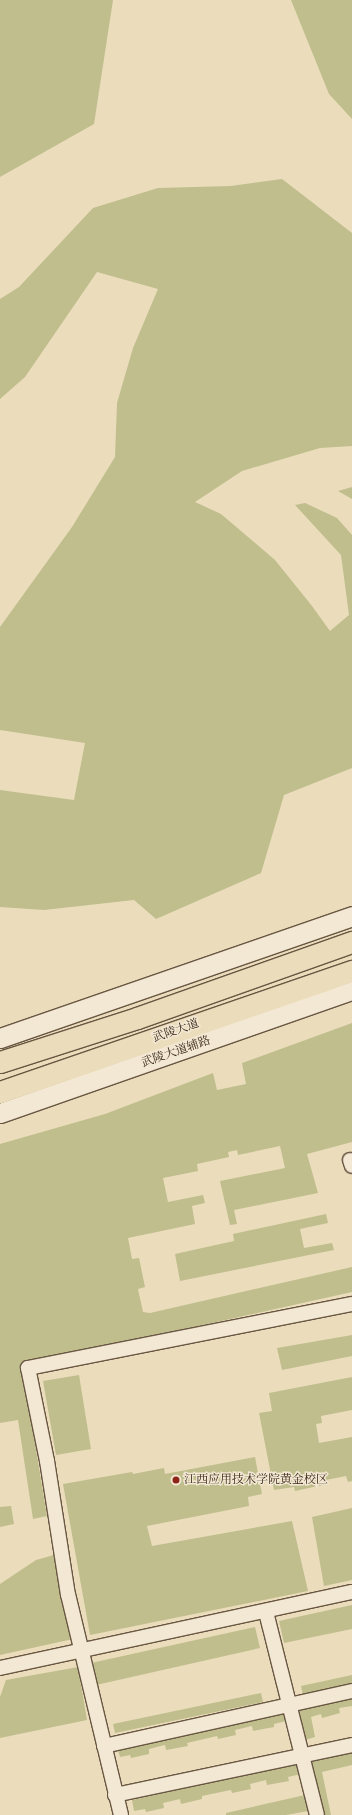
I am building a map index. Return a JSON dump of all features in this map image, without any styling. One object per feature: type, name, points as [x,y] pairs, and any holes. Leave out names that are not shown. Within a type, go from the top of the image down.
[{"type":"main road","name":"武陵大道","points":[[0,1062],[137,1018],[352,942]]},
{"type":"main road","name":"武陵大道","points":[[0,1092],[352,971]]},
{"type":"street","points":[[0,1038],[293,938],[352,916]]},
{"type":"street","points":[[293,938],[352,936]]},
{"type":"street","name":"武陵大道辅路","points":[[0,1113],[352,990]]},
{"type":"street","points":[[120,1815],[68,1595],[47,1461],[28,1368],[352,1304]]},
{"type":"street","points":[[0,1668],[266,1612],[352,1592]]},
{"type":"street","points":[[266,1612],[317,1815]]},
{"type":"street","points":[[104,1746],[352,1691]]},
{"type":"street","points":[[115,1795],[352,1745]]},
{"type":"shaded area","points":[[0,0],[113,0],[94,124],[0,177]]},
{"type":"shaded area","points":[[291,0],[352,0],[352,119],[329,94]]},
{"type":"shaded area","points":[[282,179],[352,233],[352,446],[320,448],[242,471],[195,502],[221,514],[275,560],[330,631],[349,615],[341,555],[295,505],[305,503],[337,518],[352,535],[352,768],[284,795],[261,873],[156,919],[134,900],[44,910],[0,907],[0,790],[74,800],[85,743],[0,730],[0,627],[72,527],[115,457],[117,403],[133,348],[158,289],[97,272],[25,377],[0,399],[0,299],[19,287],[93,208],[158,188],[231,186]]},
{"type":"shaded area","points":[[352,487],[352,499],[338,491]]},
{"type":"shaded area","points":[[352,1023],[352,1142],[307,1154],[318,1193],[234,1210],[237,1224],[230,1225],[220,1181],[285,1168],[280,1146],[238,1155],[237,1150],[228,1152],[229,1157],[197,1164],[198,1171],[163,1178],[168,1202],[203,1195],[205,1203],[192,1206],[195,1224],[128,1238],[132,1259],[139,1258],[145,1287],[138,1289],[143,1312],[150,1313],[352,1267],[352,1292],[22,1365],[47,1516],[33,1519],[18,1420],[0,1423],[0,1144],[105,1114],[213,1073],[217,1090],[246,1084],[242,1063]]},
{"type":"shaded area","points":[[326,1214],[328,1223],[300,1229],[304,1248],[332,1243],[334,1250],[180,1281],[175,1254],[234,1241],[233,1234]]},
{"type":"shaded area","points":[[352,1335],[352,1356],[282,1370],[277,1348]]},
{"type":"shaded area","points":[[79,1375],[91,1449],[56,1455],[43,1381]]},
{"type":"shaded area","points":[[352,1377],[352,1410],[321,1416],[322,1423],[316,1424],[319,1443],[352,1437],[352,1481],[348,1482],[346,1476],[326,1480],[327,1484],[295,1491],[294,1487],[274,1490],[259,1413],[272,1411],[269,1393]]},
{"type":"shaded area","points":[[255,1457],[262,1494],[248,1497],[249,1506],[147,1526],[152,1546],[292,1521],[308,1591],[90,1635],[63,1484],[164,1468],[165,1474]]},
{"type":"shaded area","points":[[11,1506],[14,1524],[0,1527],[0,1507]]},
{"type":"shaded area","points":[[352,1508],[352,1580],[324,1586],[312,1517]]},
{"type":"shaded area","points":[[54,1555],[73,1639],[0,1655],[0,1584],[36,1560]]},
{"type":"shaded area","points":[[352,1605],[352,1629],[284,1643],[279,1621]]},
{"type":"shaded area","points":[[255,1627],[260,1648],[96,1685],[91,1663]]},
{"type":"shaded area","points":[[78,1667],[87,1720],[0,1738],[0,1697],[6,1680]]},
{"type":"shaded area","points":[[352,1675],[352,1684],[303,1695],[301,1686]]},
{"type":"shaded area","points":[[261,1693],[263,1702],[115,1733],[113,1724]]},
{"type":"shaded area","points":[[352,1697],[352,1706],[339,1708],[340,1713],[322,1718],[321,1714],[311,1717],[315,1737],[305,1740],[299,1709]]},
{"type":"shaded area","points":[[284,1709],[286,1721],[274,1724],[274,1727],[253,1731],[252,1726],[235,1730],[236,1735],[218,1739],[217,1736],[187,1743],[188,1746],[166,1750],[165,1745],[149,1749],[149,1754],[131,1758],[130,1755],[120,1757],[117,1747]]},
{"type":"shaded area","points":[[352,1751],[352,1765],[322,1772],[331,1815],[323,1815],[311,1759]]},
{"type":"shaded area","points":[[298,1763],[301,1774],[288,1777],[289,1781],[267,1785],[266,1780],[250,1784],[251,1789],[232,1793],[231,1790],[202,1796],[202,1799],[181,1804],[180,1799],[163,1803],[164,1808],[146,1812],[145,1809],[134,1811],[132,1800]]},
{"type":"shaded area","points":[[305,1795],[308,1811],[286,1815],[226,1815],[226,1813]]},
{"type":"place","name":"江西应用技术学院黄金校区","points":[[176,1480]]}]
